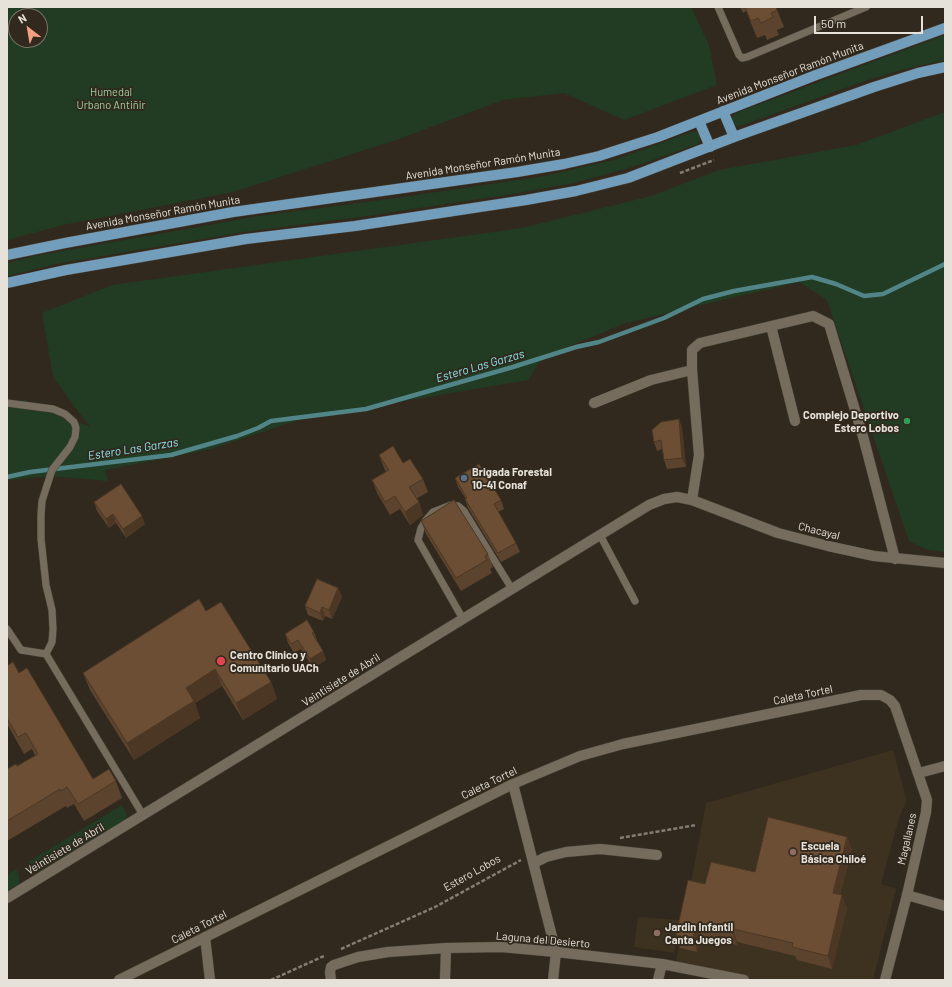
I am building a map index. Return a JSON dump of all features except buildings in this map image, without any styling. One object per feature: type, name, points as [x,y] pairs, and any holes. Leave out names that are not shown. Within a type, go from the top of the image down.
[{"type":"main road","name":"Avenida Monseñor Ramón Munita","points":[[7,255],[79,240],[233,212],[509,173],[564,164],[599,156],[699,121],[816,74],[945,28]]},
{"type":"main road","points":[[7,283],[66,270],[246,239],[370,223],[526,200],[568,192],[628,178],[734,137],[874,87],[918,73],[945,67]]},
{"type":"main road","points":[[723,111],[734,137]]},
{"type":"main road","points":[[699,121],[710,147]]},
{"type":"street","points":[[692,500],[699,455],[698,428],[692,370],[692,350],[700,343],[813,316],[829,324],[864,440],[896,558]]},
{"type":"street","points":[[771,326],[795,421]]},
{"type":"street","points":[[594,403],[651,380],[692,370]]},
{"type":"street","name":"Veintisiete de Abril","points":[[7,898],[649,505],[664,499],[677,497],[692,500]]},
{"type":"street","name":"Chacayal","points":[[692,500],[778,533],[828,546],[874,556],[945,563]]},
{"type":"street","name":"Caleta Tortel","points":[[119,980],[513,784],[580,756],[623,744],[853,697],[872,694],[881,695],[890,700],[895,706]]},
{"type":"street","name":"Magallanes","points":[[886,980],[926,812],[927,800],[895,706]]},
{"type":"street","points":[[919,773],[945,766]]},
{"type":"street","points":[[513,784],[556,952],[553,980]]},
{"type":"street","points":[[533,860],[566,852],[600,849],[657,855]]},
{"type":"street","points":[[907,895],[945,906]]},
{"type":"street","points":[[205,937],[210,980]]},
{"type":"street","name":"Laguna del Desierto","points":[[331,980],[331,967],[338,963],[373,954],[446,948],[501,947],[662,964],[744,980]]},
{"type":"street","points":[[445,980],[446,948]]},
{"type":"street","points":[[658,980],[662,964]]},
{"type":"lane","points":[[718,7],[739,55],[742,58],[866,7]]},
{"type":"lane","points":[[7,403],[53,409],[64,414],[74,422],[76,428],[75,437],[70,447],[52,470],[42,501],[41,539],[46,584],[52,610],[53,629],[52,642],[46,654]]},
{"type":"lane","points":[[463,619],[418,540],[421,528],[434,512],[451,505],[458,506],[464,511],[512,589]]},
{"type":"lane","points":[[600,534],[635,601]]},
{"type":"lane","points":[[7,629],[21,650],[46,654],[143,816]]},
{"type":"path","points":[[612,839],[696,825]]},
{"type":"path","name":"Estero Lobos","points":[[337,950],[435,907],[517,861],[533,860]]},
{"type":"path","points":[[271,980],[330,954]]},
{"type":"shaded area","name":"Escuela Básica Chiloé","points":[[893,750],[907,801],[899,818],[881,884],[896,889],[873,980],[756,980],[676,962],[706,803]]},
{"type":"shaded area","name":"Jardin Infantil Canta Juegos","points":[[638,917],[681,920],[674,953],[634,947]]},
{"type":"green space","name":"Humedal Urbano Antiñir","points":[[7,7],[691,7],[709,45],[717,85],[624,120],[564,93],[503,100],[396,140],[233,192],[63,225],[7,240]]},
{"type":"green space","points":[[945,35],[945,60],[897,71],[856,84],[743,125],[736,126],[732,121],[733,116],[736,113]]},
{"type":"green space","points":[[945,112],[945,552],[928,550],[909,541],[827,300],[799,282],[626,323],[542,357],[528,380],[304,418],[211,449],[105,470],[108,481],[51,476],[7,480],[7,404],[25,400],[90,427],[53,377],[42,313],[112,285],[522,228],[651,196],[719,170],[856,145]]},
{"type":"green space","points":[[691,132],[697,132],[700,135],[700,141],[697,144],[639,165],[574,183],[360,217],[243,232],[56,264],[7,276],[7,263],[35,256],[259,216],[545,176],[613,160]]},
{"type":"green space","points":[[122,805],[127,814],[126,819],[43,869],[39,871],[34,870],[31,867],[28,862]]},
{"type":"green space","points":[[16,869],[19,875],[19,884],[7,891],[7,875]]},
{"type":"waterway","name":"Estero Las Garzas","points":[[7,477],[30,472],[171,455],[237,436],[271,421],[366,409],[513,367],[576,347],[599,342],[664,318],[703,299],[734,291],[812,277],[836,284],[864,296],[883,294],[945,264]]},
{"type":"place","name":"Complejo Deportivo Estero Lobos","points":[[907,421]]},
{"type":"place","name":"Brigada Forestal 10-41 Conaf","points":[[464,478]]},
{"type":"place","name":"Centro Clínico y Comunitario UACh","points":[[221,661]]},
{"type":"place","name":"Escuela Básica Chiloé","points":[[793,852]]},
{"type":"place","name":"Jardin Infantil Canta Juegos","points":[[657,933]]}]
